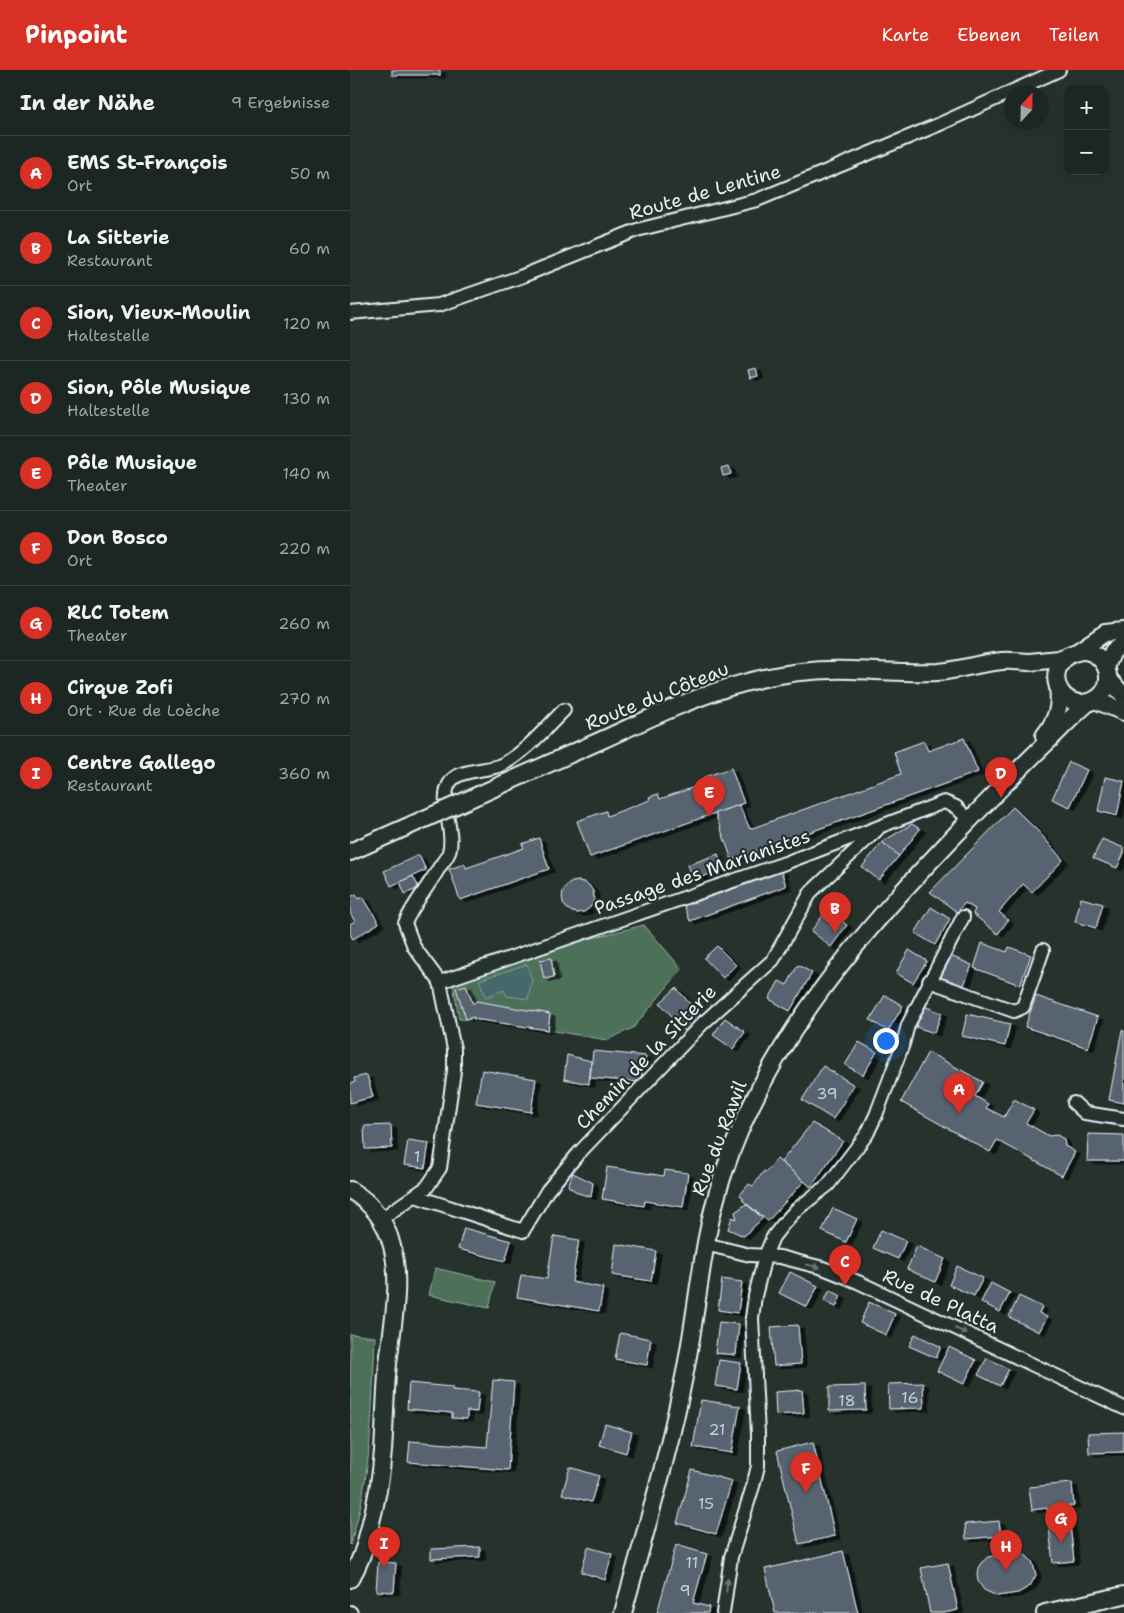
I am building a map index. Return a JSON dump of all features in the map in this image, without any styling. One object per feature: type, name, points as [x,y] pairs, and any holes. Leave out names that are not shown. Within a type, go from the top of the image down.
[{"type":"street","name":"Route de Lentine","points":[[350,313],[439,305],[520,277],[637,230],[757,200],[940,124],[1059,70]]},
{"type":"street","points":[[1057,685],[1057,670],[1060,663],[1105,633],[1124,632]]},
{"type":"street","points":[[1030,662],[1043,669],[1064,696],[1071,701],[1080,703],[1092,701],[1105,691],[1107,673],[1113,651],[1124,643]]},
{"type":"street","points":[[1072,654],[1087,652],[1100,658],[1107,673],[1124,696]]},
{"type":"street","name":"Route du Côteau","points":[[350,852],[697,698],[756,678],[834,669],[938,672],[958,670],[1002,660],[1030,662],[1057,659],[1072,654]]},
{"type":"street","name":"Rue du Rawil","points":[[1025,762],[1054,722],[1059,705],[1057,685]]},
{"type":"street","points":[[1092,701],[1124,712]]},
{"type":"street","name":"Rue du Rawil","points":[[623,1613],[660,1481],[684,1379],[705,1244],[718,1191],[732,1148],[753,1099],[784,1045],[829,978],[852,948],[912,880],[1025,762],[1092,701]]},
{"type":"street","points":[[382,1219],[428,1187],[440,1168],[454,1072],[454,1048],[440,982],[414,947],[404,922],[412,906],[431,881],[449,852],[447,792],[451,781],[457,776],[501,765],[512,758],[564,710]]},
{"type":"street","name":"Passage des Marianistes","points":[[440,982],[776,867],[877,830],[944,802],[956,807],[969,820]]},
{"type":"street","name":"Chemin de la Sitterie","points":[[415,1196],[523,1231],[548,1191],[578,1154],[702,1024],[773,960],[811,892],[877,830]]},
{"type":"street","points":[[723,1613],[731,1557],[758,1466],[752,1318],[765,1256],[773,1237],[784,1223],[796,1210],[828,1185],[867,1134],[904,1044],[908,1025],[963,917]]},
{"type":"street","points":[[930,981],[1014,1012],[1023,1007],[1043,950]]},
{"type":"street","points":[[1074,1103],[1085,1113],[1124,1119]]},
{"type":"street","points":[[350,1190],[370,1206],[382,1219],[390,1237],[395,1264],[395,1301],[377,1497],[360,1563],[350,1579]]},
{"type":"street","name":"Rue de Platta","points":[[705,1244],[750,1255],[780,1257],[823,1268],[856,1281],[1124,1408]]},
{"type":"street","points":[[1045,1613],[1124,1595]]},
{"type":"green space","points":[[644,925],[682,969],[633,1028],[607,1040],[496,1021],[459,1019],[453,983],[548,949]]},
{"type":"green space","points":[[435,1268],[495,1282],[489,1308],[429,1295]]},
{"type":"green space","points":[[350,1334],[375,1337],[372,1416],[367,1468],[363,1494],[350,1545]]},
{"type":"water","points":[[527,964],[532,980],[528,999],[507,996],[504,990],[486,997],[479,980]]},
{"type":"building","points":[[392,70],[440,70],[440,75],[392,75]]},
{"type":"building","points":[[756,368],[758,376],[750,378],[748,370]]},
{"type":"building","points":[[729,466],[731,474],[723,476],[721,468]]},
{"type":"building","points":[[964,738],[978,772],[732,860],[715,813],[739,805],[750,829],[901,774],[894,752],[924,741],[928,751]]},
{"type":"building","points":[[1069,762],[1087,770],[1070,807],[1052,799]]},
{"type":"building","points":[[731,768],[744,803],[590,857],[577,821],[606,811],[607,816],[650,800],[649,797],[658,794],[660,799],[706,783],[704,777]]},
{"type":"building","points":[[1105,777],[1124,781],[1117,816],[1098,811]]},
{"type":"building","points":[[1013,807],[1038,831],[1063,860],[1032,892],[1023,884],[999,912],[1008,920],[998,934],[973,914],[975,909],[965,903],[957,912],[930,892]]},
{"type":"building","points":[[912,824],[920,829],[899,856],[882,842]]},
{"type":"building","points":[[539,838],[549,869],[460,900],[449,869],[465,864],[466,868],[524,848],[522,844]]},
{"type":"building","points":[[1102,839],[1124,848],[1124,853],[1117,868],[1093,858]]},
{"type":"building","points":[[882,842],[899,856],[879,880],[862,867]]},
{"type":"building","points":[[718,854],[723,869],[694,880],[688,865]]},
{"type":"building","points":[[419,855],[426,870],[391,886],[384,871]]},
{"type":"building","points":[[781,870],[786,886],[690,921],[684,905]]},
{"type":"building","points":[[413,876],[419,888],[405,894],[400,882]]},
{"type":"building","points":[[578,881],[584,882],[589,886],[593,891],[593,903],[589,908],[584,912],[578,913],[572,912],[567,908],[563,903],[562,897],[563,891],[567,886],[572,882]]},
{"type":"building","points":[[356,894],[359,899],[363,897],[379,923],[353,939],[350,934],[350,924],[355,921],[350,913],[350,897]]},
{"type":"building","points":[[1081,898],[1103,904],[1096,928],[1075,922]]},
{"type":"building","points":[[931,907],[950,919],[935,945],[915,933]]},
{"type":"building","points":[[827,910],[847,925],[831,947],[811,931]]},
{"type":"building","points":[[982,943],[1007,952],[1009,947],[1031,955],[1020,985],[974,968]]},
{"type":"building","points":[[717,946],[736,965],[723,978],[704,958]]},
{"type":"building","points":[[909,950],[927,961],[913,983],[896,973]]},
{"type":"building","points":[[948,955],[972,965],[962,990],[938,980]]},
{"type":"building","points":[[551,958],[554,977],[544,979],[540,960]]},
{"type":"building","points":[[798,965],[812,973],[790,1011],[769,999],[779,981],[787,985]]},
{"type":"building","points":[[466,985],[473,1004],[476,1001],[550,1014],[548,1030],[474,1019],[474,1017],[466,1019],[456,988]]},
{"type":"building","points":[[676,988],[703,1018],[687,1033],[660,1003]]},
{"type":"building","points":[[885,995],[903,1006],[888,1031],[870,1020]]},
{"type":"building","points":[[1036,996],[1098,1017],[1088,1048],[1025,1027]]},
{"type":"building","points":[[924,1006],[942,1013],[934,1033],[916,1027]]},
{"type":"building","points":[[967,1014],[1010,1024],[1005,1046],[962,1036]]},
{"type":"building","points":[[725,1018],[745,1032],[733,1049],[713,1035]]},
{"type":"building","points":[[1122,1030],[1124,1031],[1124,1103],[1109,1100]]},
{"type":"building","points":[[859,1042],[877,1052],[863,1075],[845,1065]]},
{"type":"building","points":[[593,1051],[646,1056],[640,1082],[590,1078]]},
{"type":"building","points":[[928,1052],[983,1082],[975,1096],[988,1104],[986,1108],[1004,1117],[1014,1099],[1034,1110],[1026,1123],[1049,1136],[1057,1135],[1064,1139],[1065,1146],[1075,1152],[1062,1176],[997,1140],[990,1152],[901,1102]]},
{"type":"building","points":[[567,1055],[591,1061],[589,1084],[564,1079]]},
{"type":"building","points":[[823,1066],[854,1085],[833,1119],[802,1100]]},
{"type":"building","points":[[482,1070],[536,1079],[531,1112],[476,1103]]},
{"type":"building","points":[[367,1075],[373,1097],[350,1103],[350,1084],[355,1082],[354,1078]]},
{"type":"building","points":[[812,1123],[843,1141],[811,1187],[781,1162]]},
{"type":"building","points":[[391,1125],[392,1148],[365,1149],[364,1126]]},
{"type":"building","points":[[1088,1134],[1124,1135],[1124,1161],[1087,1161]]},
{"type":"building","points":[[408,1140],[429,1143],[425,1168],[404,1165]]},
{"type":"building","points":[[777,1159],[804,1181],[768,1221],[742,1200],[744,1199],[740,1195],[749,1184],[753,1186],[764,1171],[766,1172]]},
{"type":"building","points":[[607,1167],[664,1176],[665,1170],[688,1173],[683,1207],[645,1201],[644,1206],[602,1199]]},
{"type":"building","points":[[573,1173],[593,1183],[591,1197],[578,1193],[568,1186]]},
{"type":"building","points":[[746,1204],[763,1218],[744,1236],[728,1229],[732,1217],[737,1219],[735,1212]]},
{"type":"building","points":[[833,1208],[857,1219],[846,1242],[822,1231]]},
{"type":"building","points":[[464,1228],[511,1241],[505,1261],[458,1249]]},
{"type":"building","points":[[881,1230],[906,1241],[898,1259],[873,1248]]},
{"type":"building","points":[[554,1236],[579,1240],[572,1282],[603,1288],[599,1311],[517,1297],[521,1275],[547,1279]]},
{"type":"building","points":[[616,1244],[656,1251],[651,1281],[612,1275]]},
{"type":"building","points":[[917,1246],[945,1259],[935,1282],[907,1269]]},
{"type":"building","points":[[957,1266],[983,1278],[974,1296],[949,1285]]},
{"type":"building","points":[[790,1272],[818,1286],[807,1307],[779,1293]]},
{"type":"building","points":[[722,1279],[742,1282],[738,1313],[718,1310]]},
{"type":"building","points":[[991,1283],[1010,1293],[1000,1312],[981,1302]]},
{"type":"building","points":[[830,1290],[841,1296],[836,1307],[824,1301]]},
{"type":"building","points":[[1019,1296],[1042,1307],[1039,1313],[1047,1317],[1039,1332],[1009,1317]]},
{"type":"building","points":[[869,1302],[895,1314],[886,1335],[860,1323]]},
{"type":"building","points":[[719,1322],[739,1324],[736,1355],[715,1353]]},
{"type":"building","points":[[798,1325],[801,1364],[774,1366],[771,1327]]},
{"type":"building","points":[[620,1333],[651,1339],[647,1365],[615,1359]]},
{"type":"building","points":[[915,1334],[941,1347],[936,1358],[909,1346]]},
{"type":"building","points":[[949,1347],[976,1360],[964,1384],[937,1371]]},
{"type":"building","points":[[987,1358],[1009,1369],[1000,1386],[978,1375]]},
{"type":"building","points":[[719,1360],[741,1363],[737,1389],[715,1386]]},
{"type":"building","points":[[493,1380],[514,1382],[508,1470],[408,1462],[410,1441],[487,1447]]},
{"type":"building","points":[[409,1383],[452,1387],[452,1390],[479,1392],[477,1412],[467,1411],[467,1419],[452,1418],[452,1413],[407,1409]]},
{"type":"building","points":[[923,1383],[924,1408],[889,1409],[888,1384]]},
{"type":"building","points":[[865,1386],[866,1410],[829,1411],[829,1387]]},
{"type":"building","points":[[802,1390],[804,1413],[776,1415],[775,1392]]},
{"type":"building","points":[[701,1400],[740,1406],[732,1453],[693,1447]]},
{"type":"building","points":[[605,1424],[632,1432],[626,1453],[599,1445]]},
{"type":"building","points":[[1124,1432],[1124,1452],[1089,1453],[1088,1433]]},
{"type":"building","points":[[813,1442],[835,1536],[799,1544],[777,1451]]},
{"type":"building","points":[[570,1467],[599,1476],[591,1502],[562,1494]]},
{"type":"building","points":[[692,1470],[732,1481],[716,1534],[677,1523]]},
{"type":"building","points":[[1072,1483],[1074,1506],[1068,1506],[1074,1561],[1053,1563],[1047,1508],[1032,1510],[1029,1487]]},
{"type":"building","points":[[999,1521],[1001,1536],[966,1539],[965,1524]]},
{"type":"building","points":[[676,1545],[707,1554],[693,1603],[709,1607],[708,1613],[657,1613]]},
{"type":"building","points":[[480,1547],[480,1557],[431,1559],[431,1549]]},
{"type":"building","points":[[588,1547],[612,1554],[605,1580],[581,1572]]},
{"type":"building","points":[[843,1551],[858,1613],[775,1613],[765,1569]]},
{"type":"building","points":[[1013,1552],[1024,1554],[1032,1561],[1036,1575],[1030,1586],[1018,1593],[997,1596],[984,1590],[978,1581],[977,1575],[981,1563],[988,1557]]},
{"type":"building","points":[[378,1562],[396,1563],[394,1592],[376,1591]]},
{"type":"building","points":[[948,1563],[958,1610],[930,1613],[921,1568]]},
{"type":"place","name":"Sion, Pôle Musique","points":[[1001,798]]},
{"type":"place","name":"Pôle Musique","points":[[709,817]]},
{"type":"place","name":"La Sitterie","points":[[835,933]]},
{"type":"place","name":"EMS St-François","points":[[959,1114]]},
{"type":"place","name":"Sion, Vieux-Moulin","points":[[845,1286]]},
{"type":"place","name":"Don Bosco","points":[[806,1493]]},
{"type":"place","name":"RLC Totem","points":[[1061,1543]]},
{"type":"place","name":"Centre Gallego","points":[[384,1568]]},
{"type":"place","name":"Cirque Zofi","points":[[1006,1571]]}]
